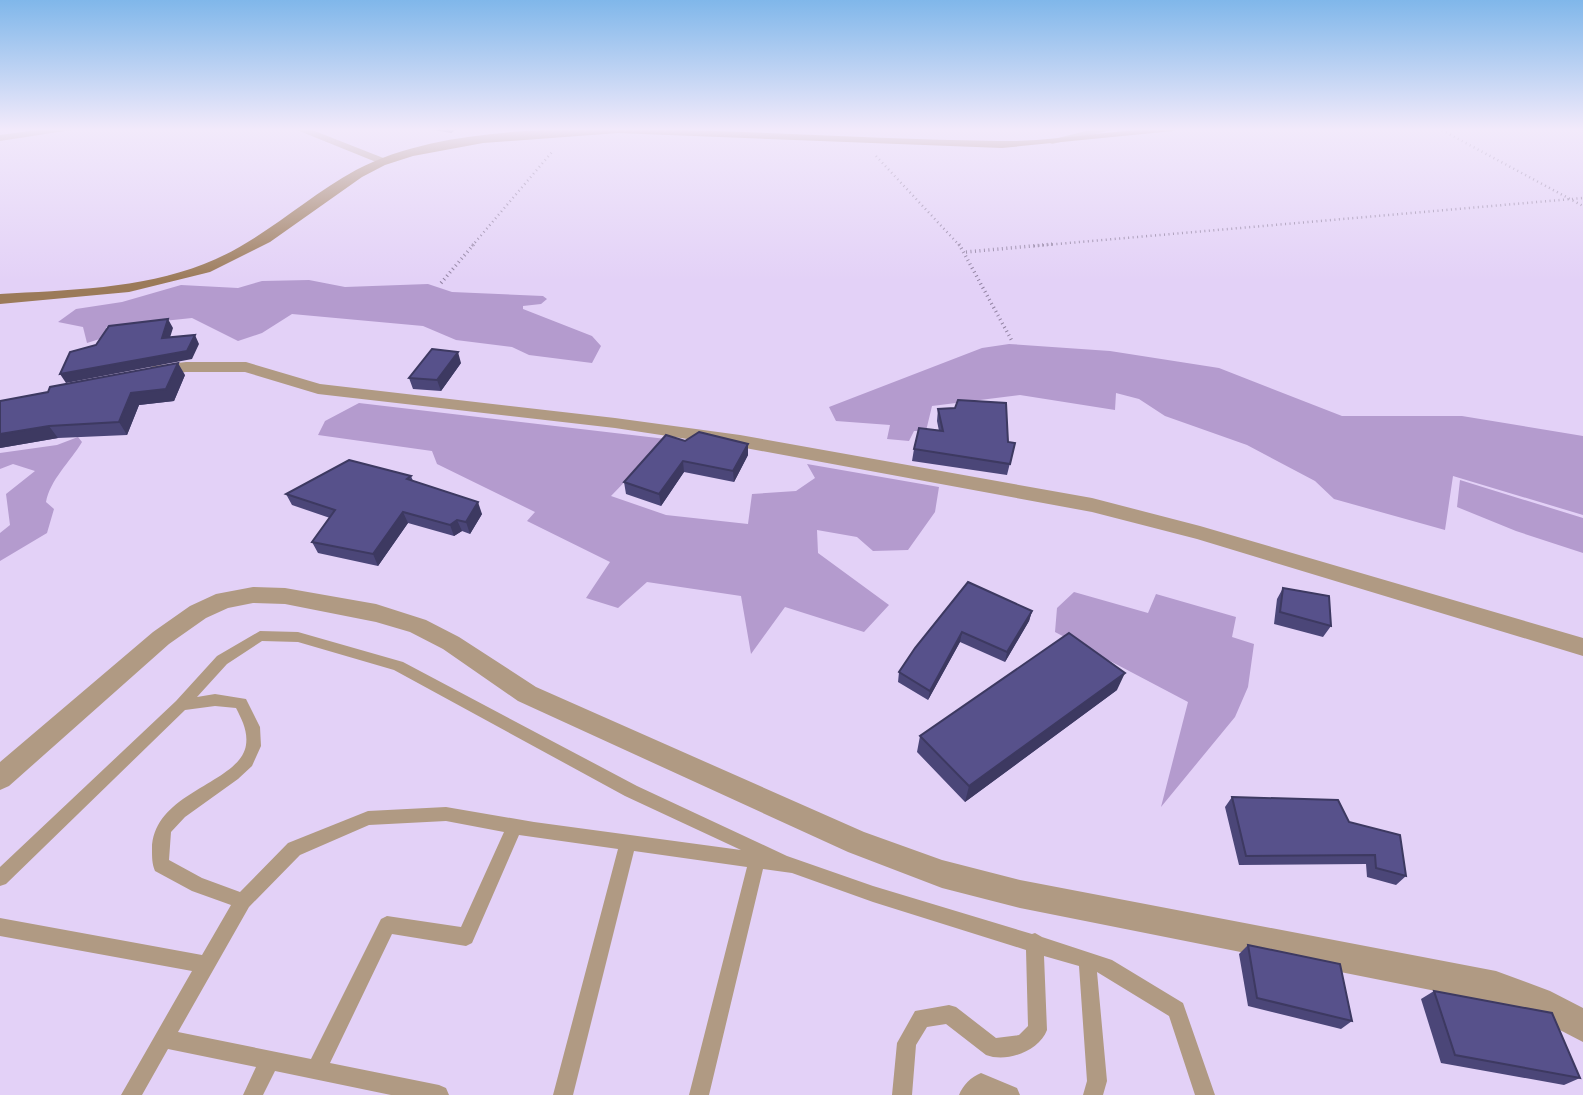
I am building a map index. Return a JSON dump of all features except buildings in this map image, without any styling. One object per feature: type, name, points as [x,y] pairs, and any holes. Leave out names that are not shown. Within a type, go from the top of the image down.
[{"type":"street","points":[[0,299],[159,281],[206,269],[253,245],[350,179]]},
{"type":"street","points":[[139,374],[186,367],[246,367],[318,389],[615,423],[909,471],[1092,505],[1200,533],[1583,647]]},
{"type":"street","points":[[0,778],[161,638],[198,612],[224,600],[253,595],[285,596],[376,613],[418,626],[451,643],[527,694],[858,844],[942,874],[1020,894],[1496,987],[1539,1002],[1583,1026]]},
{"type":"lane","points":[[0,878],[181,705],[222,660],[260,636],[298,637],[398,666],[631,790],[792,866],[1106,966],[1176,1010],[1205,1095]]},
{"type":"lane","points":[[181,705],[215,700],[241,702],[257,735],[254,751],[237,770],[186,806],[164,829],[161,865],[198,885],[243,901]]},
{"type":"lane","points":[[131,1095],[243,901],[294,849],[368,818],[446,814],[514,827],[792,866]]},
{"type":"lane","points":[[316,1070],[387,925],[466,937],[514,827]]},
{"type":"lane","points":[[562,1095],[628,844]]},
{"type":"lane","points":[[699,1095],[757,861]]},
{"type":"lane","points":[[0,927],[206,965]]},
{"type":"lane","points":[[902,1095],[907,1043],[922,1018],[949,1014],[993,1048],[1023,1044],[1038,1030],[1035,942]]},
{"type":"lane","points":[[1087,958],[1097,1081],[1093,1095]]},
{"type":"lane","points":[[163,1038],[439,1095]]},
{"type":"lane","points":[[253,1095],[270,1060]]},
{"type":"lane","points":[[969,1095],[981,1083],[1010,1095]]},
{"type":"path","points":[[441,283],[529,179]]},
{"type":"path","points":[[898,179],[966,252],[1012,341]]},
{"type":"path","points":[[1532,179],[1583,206]]},
{"type":"path","points":[[966,252],[1583,198]]},
{"type":"shaded area","points":[[309,280],[345,287],[428,284],[452,292],[543,296],[547,299],[541,304],[523,306],[523,309],[592,336],[601,346],[592,363],[529,355],[512,347],[456,340],[423,326],[292,314],[262,333],[238,341],[192,318],[106,327],[106,337],[87,343],[83,327],[58,322],[76,309],[122,302],[181,285],[238,288],[262,281]]},
{"type":"shaded area","points":[[1009,344],[1110,351],[1219,368],[1342,416],[1462,416],[1583,436],[1583,515],[1453,476],[1445,530],[1334,499],[1315,481],[1247,445],[1165,416],[1139,399],[1116,393],[1115,410],[1020,395],[932,406],[926,431],[914,431],[909,441],[887,439],[890,425],[836,421],[829,407],[982,348]]},
{"type":"shaded area","points":[[359,403],[666,439],[611,496],[666,515],[748,524],[752,494],[796,491],[815,478],[807,464],[939,487],[935,512],[908,550],[873,551],[857,537],[817,530],[818,553],[889,605],[864,632],[785,607],[751,654],[741,596],[647,582],[618,608],[586,598],[610,562],[527,521],[535,512],[437,464],[432,451],[318,435],[325,421]]},
{"type":"shaded area","points":[[78,437],[82,442],[48,494],[46,502],[54,509],[47,533],[0,561],[0,533],[10,525],[6,494],[35,471],[13,464],[0,469],[0,453],[57,445]]},
{"type":"shaded area","points":[[1460,480],[1583,518],[1583,553],[1516,531],[1457,507]]},
{"type":"shaded area","points":[[1074,592],[1148,613],[1156,594],[1236,617],[1232,637],[1254,644],[1248,687],[1235,717],[1161,807],[1188,702],[1055,632],[1057,608]]}]
